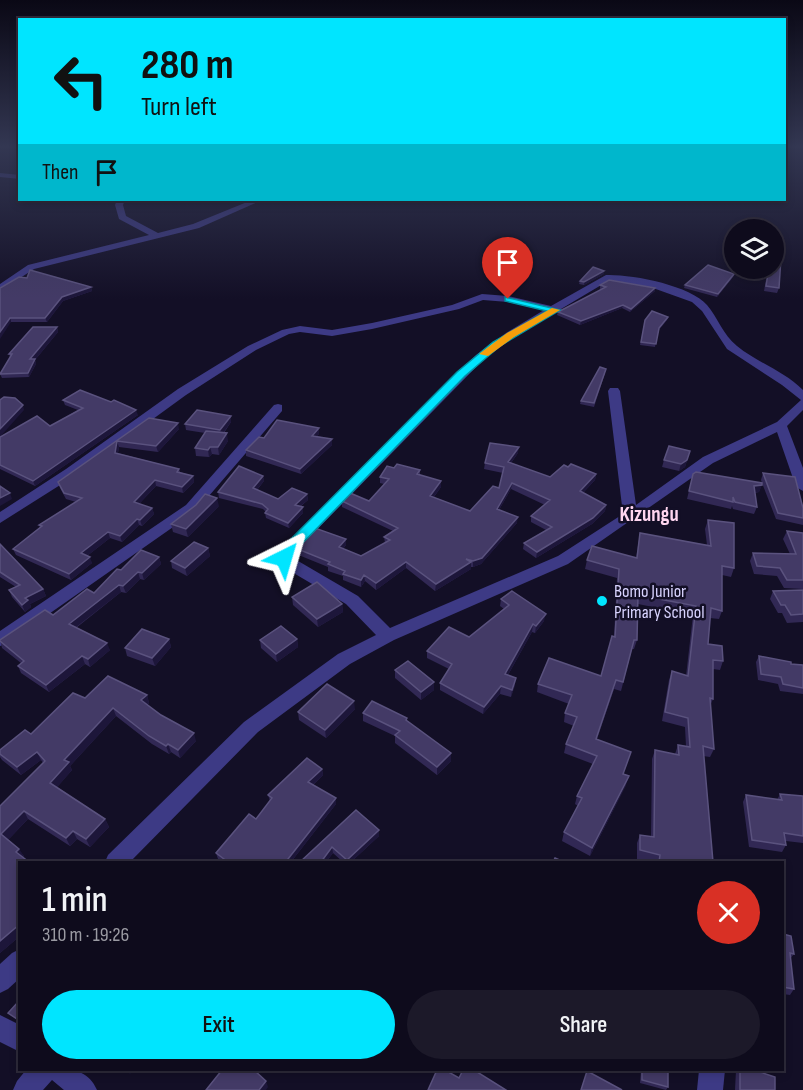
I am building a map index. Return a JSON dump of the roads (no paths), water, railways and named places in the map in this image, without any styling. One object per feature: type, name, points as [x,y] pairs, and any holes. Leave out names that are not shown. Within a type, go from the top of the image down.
[{"type":"street","points":[[121,201],[119,205],[122,217],[158,236]]},
{"type":"street","points":[[0,288],[31,267],[196,226],[256,201]]},
{"type":"street","points":[[388,636],[346,596],[285,561],[285,553],[480,357],[510,335],[609,277],[689,296],[702,304],[730,346],[771,371],[803,397]]},
{"type":"street","points":[[0,518],[71,472],[182,392],[252,348],[286,332],[300,329],[332,333],[372,326],[455,308],[482,297],[508,299],[555,310]]},
{"type":"street","points":[[614,391],[630,516]]},
{"type":"street","points":[[117,861],[251,727],[344,660],[388,636],[538,573],[562,560],[630,516],[708,460],[781,425],[803,403]]},
{"type":"street","points":[[0,640],[191,508],[278,408]]},
{"type":"street","points":[[781,425],[803,487]]},
{"type":"street","points":[[0,981],[18,963]]},
{"type":"street","points":[[0,1027],[18,1039]]},
{"type":"street","points":[[26,1090],[42,1071]]},
{"type":"street","points":[[61,1071],[84,1090]]},
{"type":"street","points":[[710,1090],[711,1071]]},
{"type":"place","name":"Bomo Junior Primary School","points":[[602,601]]},
{"type":"district","name":"Kizungu","points":[[649,514]]}]
